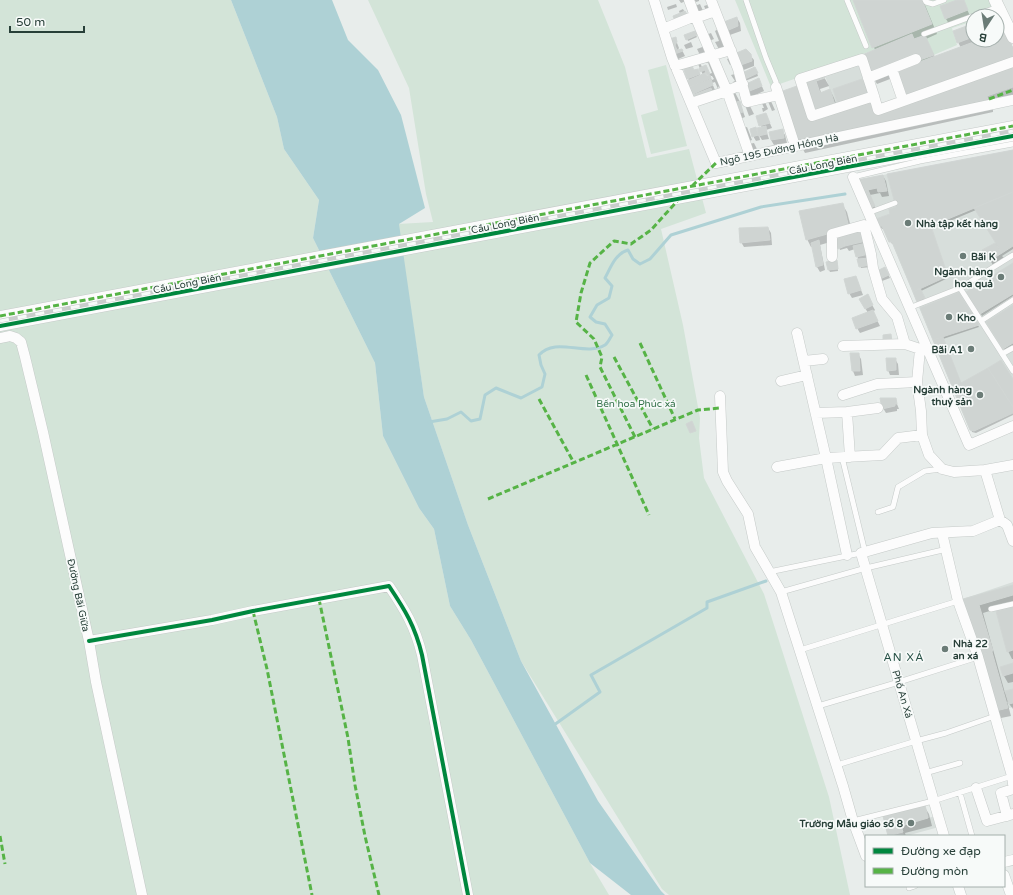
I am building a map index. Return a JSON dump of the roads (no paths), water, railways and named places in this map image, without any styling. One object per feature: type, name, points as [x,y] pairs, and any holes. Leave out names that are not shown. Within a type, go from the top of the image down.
[{"type":"street","points":[[689,0],[694,16],[727,92],[750,156]]},
{"type":"street","points":[[711,0],[731,50],[743,84],[747,102],[776,88],[795,146]]},
{"type":"street","name":"Ngõ 195 Đường Hồng Hà","points":[[656,1],[675,66],[716,163],[1013,100]]},
{"type":"street","points":[[996,3],[1013,37]]},
{"type":"street","points":[[663,29],[694,16],[701,16],[715,11]]},
{"type":"street","points":[[675,66],[731,50]]},
{"type":"street","points":[[874,96],[812,116],[800,79],[862,59],[874,96],[878,110],[1013,62]]},
{"type":"street","points":[[868,78],[916,59]]},
{"type":"street","points":[[892,69],[903,101]]},
{"type":"street","points":[[691,103],[727,92],[743,84]]},
{"type":"street","name":"Cầu Long Biên","points":[[0,316],[1013,126]]},
{"type":"street","name":"Cầu Long Biên","points":[[0,326],[1013,136]]},
{"type":"street","points":[[853,177],[969,445],[1013,426]]},
{"type":"street","points":[[832,257],[832,234],[864,225],[873,268],[882,299],[897,317],[906,344]]},
{"type":"street","points":[[797,333],[847,555]]},
{"type":"street","name":"Đường Bãi Giữa","points":[[0,338],[10,336],[16,338],[21,342],[25,357],[89,641],[96,682],[142,895]]},
{"type":"street","points":[[843,346],[906,344],[920,349],[917,382],[921,411],[922,435],[929,455],[942,469],[954,472],[985,470],[1013,465]]},
{"type":"street","points":[[804,361],[823,359]]},
{"type":"street","points":[[781,381],[807,375]]},
{"type":"street","points":[[843,395],[877,384],[917,382]]},
{"type":"street","points":[[720,396],[723,472],[748,514],[755,547],[782,592],[837,765],[853,821],[865,853]]},
{"type":"street","points":[[816,413],[847,412],[878,408]]},
{"type":"street","points":[[846,457],[847,412]]},
{"type":"street","points":[[777,467],[826,458],[882,455],[898,438],[922,435]]},
{"type":"street","points":[[985,470],[1000,520],[1007,525],[1013,541]]},
{"type":"street","points":[[863,552],[932,533],[973,531],[1000,520]]},
{"type":"street","points":[[942,533],[947,549],[958,601],[978,657],[1012,780]]},
{"type":"street","name":"Phố An Xá","points":[[863,552],[866,568],[944,835]]},
{"type":"street","points":[[89,641],[212,620],[389,586],[410,620],[422,655],[468,895]]},
{"type":"street","points":[[976,788],[987,821],[1010,815],[1001,793],[1013,789]]},
{"type":"street","points":[[1005,878],[1011,895]]},
{"type":"lane","points":[[746,0],[776,88]]},
{"type":"lane","points":[[847,0],[866,46]]},
{"type":"lane","points":[[925,0],[926,2],[933,4],[944,0]]},
{"type":"lane","points":[[924,34],[996,3]]},
{"type":"lane","points":[[853,177],[920,161],[1013,144]]},
{"type":"lane","points":[[868,213],[895,203]]},
{"type":"lane","points":[[909,308],[960,288],[1013,255]]},
{"type":"lane","points":[[960,288],[1013,371]]},
{"type":"lane","points":[[981,321],[1013,300]]},
{"type":"lane","points":[[1002,354],[1013,348]]},
{"type":"lane","points":[[769,572],[863,552],[846,457]]},
{"type":"lane","points":[[878,512],[893,507],[898,487],[925,471],[942,469]]},
{"type":"lane","points":[[782,592],[866,568],[947,549]]},
{"type":"lane","points":[[800,650],[958,601]]},
{"type":"lane","points":[[991,609],[1013,604]]},
{"type":"lane","points":[[818,706],[978,657]]},
{"type":"lane","points":[[837,765],[995,716]]},
{"type":"lane","points":[[925,773],[960,763]]},
{"type":"lane","points":[[853,821],[933,801],[976,788],[1012,780]]},
{"type":"lane","points":[[960,793],[972,835]]},
{"type":"water","points":[[231,0],[332,0],[348,40],[378,70],[401,115],[425,208],[399,224],[424,397],[468,525],[521,661],[598,801],[665,895],[631,895],[590,863],[471,640],[450,606],[434,529],[419,508],[383,436],[375,363],[313,238],[319,200],[284,149],[277,117]]},
{"type":"waterway","points":[[429,422],[447,419],[461,412],[471,421],[480,419],[485,395],[496,388],[521,398],[542,387],[545,374],[539,355],[546,350],[554,347],[589,349],[605,345],[612,335],[605,324],[596,322],[590,317],[597,305],[609,298],[612,286],[605,278],[614,261],[624,252],[628,250],[633,259],[640,264],[650,259],[671,235],[761,207],[845,194]]},
{"type":"waterway","points":[[554,725],[600,692],[591,675],[707,608],[707,602],[766,581]]},
{"type":"railway","points":[[0,321],[1013,131]]},
{"type":"place","name":"Nhà tập kết hàng","points":[[908,223]]},
{"type":"place","name":"Bãi K","points":[[963,256]]},
{"type":"place","name":"Ngành hàng hoa quả","points":[[1001,277]]},
{"type":"place","name":"Kho","points":[[949,317]]},
{"type":"place","name":"Bãi A1","points":[[971,349]]},
{"type":"place","name":"Ngành hàng thuỷ sản","points":[[980,395]]},
{"type":"place","name":"Nhà 22 an xá","points":[[945,649]]},
{"type":"place","name":"Trường Mẫu giáo số 8","points":[[911,823]]},
{"type":"district","name":"AN XÁ","points":[[904,657]]},
{"type":"park label","name":"Bến hoa Phúc xá","points":[[636,403]]}]
